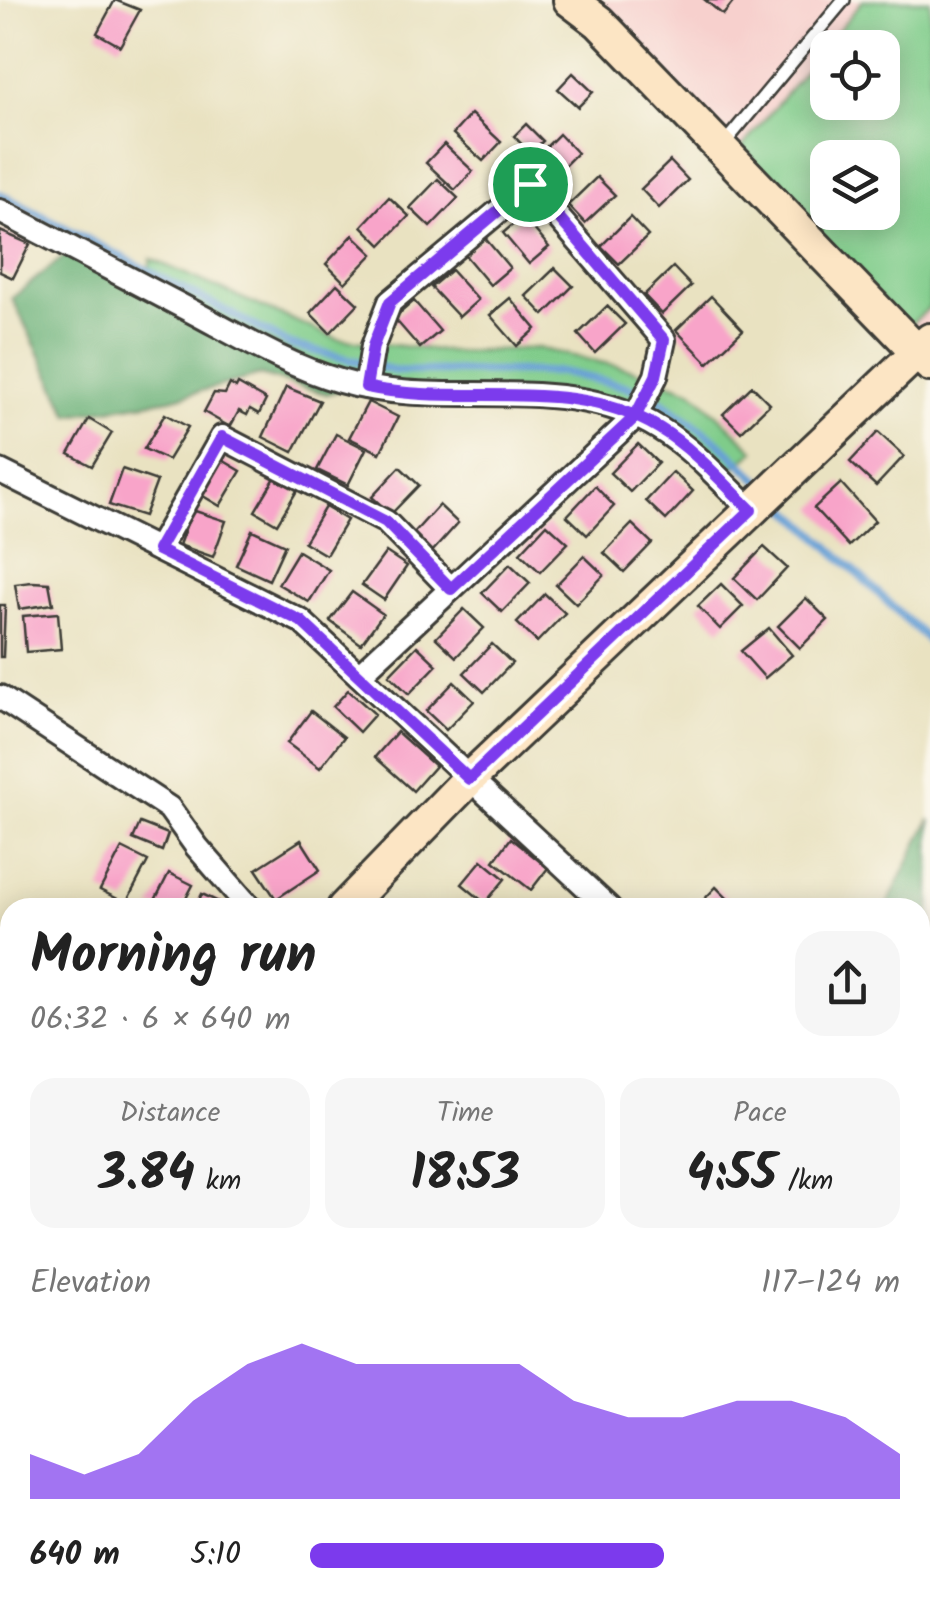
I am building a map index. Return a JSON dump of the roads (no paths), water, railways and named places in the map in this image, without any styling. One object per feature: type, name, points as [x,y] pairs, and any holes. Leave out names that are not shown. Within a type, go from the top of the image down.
[{"type":"street","points":[[354,898],[469,779],[751,510],[925,353],[599,22],[570,0]]},
{"type":"street","points":[[359,675],[635,417],[656,376],[664,340],[530,184],[390,302],[373,346],[366,387]]},
{"type":"street","points":[[0,210],[279,357],[340,381],[399,394],[564,396],[635,417],[660,428],[697,457],[751,510]]},
{"type":"street","points":[[158,550],[222,437],[386,522],[451,589]]},
{"type":"street","points":[[0,471],[301,621],[599,898]]},
{"type":"street","points":[[0,697],[169,808],[241,898]]},
{"type":"lane","points":[[720,148],[844,0]]},
{"type":"waterway","points":[[0,194],[291,345],[396,371],[561,372],[629,387],[661,401],[717,441],[765,486]]},
{"type":"waterway","points":[[775,496],[930,642]]}]
